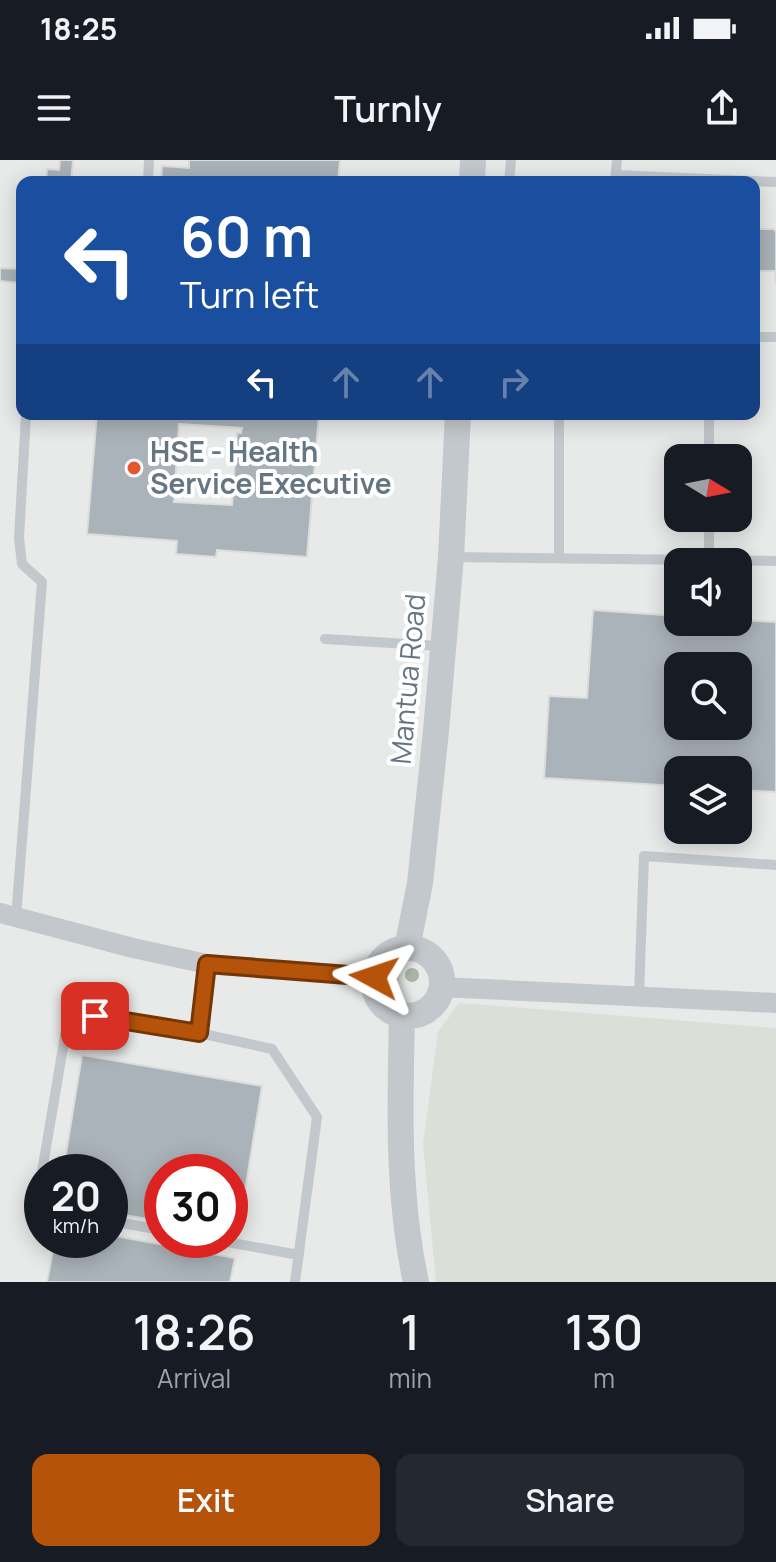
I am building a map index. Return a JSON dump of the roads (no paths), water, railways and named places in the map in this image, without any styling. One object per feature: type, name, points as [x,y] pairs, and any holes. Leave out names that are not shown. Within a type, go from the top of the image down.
[{"type":"street","name":"Mantua Road","points":[[407,948],[420,883],[443,646],[458,420]]},
{"type":"street","points":[[8,915],[207,964],[374,977]]},
{"type":"street","points":[[407,948],[416,949],[433,959],[438,967],[441,987],[439,996],[426,1011],[402,1016],[382,1004],[374,987],[374,977],[377,968],[389,954],[407,948]]},
{"type":"street","points":[[441,987],[776,1003]]},
{"type":"street","points":[[402,1016],[401,1157],[404,1209],[416,1282]]},
{"type":"lane","points":[[8,915],[42,582],[22,564],[20,551],[26,420]]},
{"type":"lane","points":[[559,420],[559,558]]},
{"type":"lane","points":[[709,420],[709,444]]},
{"type":"lane","points":[[451,557],[664,559]]},
{"type":"lane","points":[[752,561],[776,561]]},
{"type":"lane","points":[[325,639],[443,646]]},
{"type":"lane","points":[[639,995],[644,856],[776,865]]},
{"type":"lane","points":[[199,1033],[207,964]]},
{"type":"lane","points":[[45,1154],[69,1012],[199,1033],[272,1049],[317,1117],[295,1282]]},
{"type":"lane","points":[[248,1246],[299,1255]]},
{"type":"place","name":"HSE - Health Service Executive","points":[[134,468]]}]
